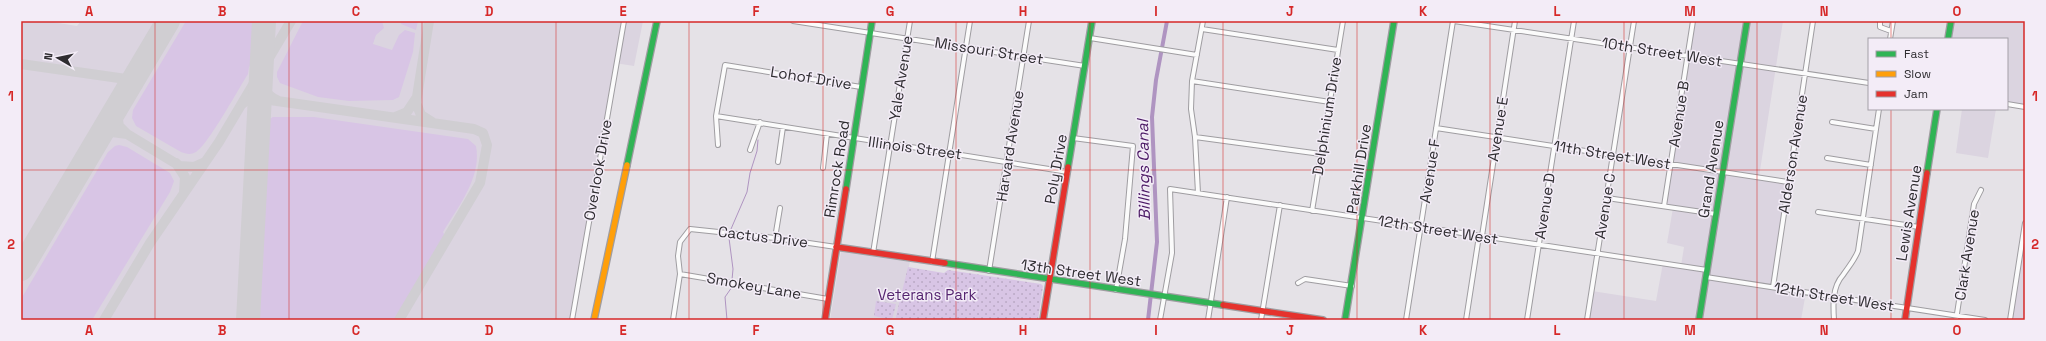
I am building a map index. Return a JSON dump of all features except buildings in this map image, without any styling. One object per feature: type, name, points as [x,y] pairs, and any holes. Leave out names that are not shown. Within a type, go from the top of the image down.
[{"type":"main road","points":[[594,320],[657,21]]},
{"type":"main road","name":"Rimrock Road","points":[[825,320],[872,21]]},
{"type":"main road","name":"Poly Drive","points":[[1043,320],[1092,21]]},
{"type":"main road","name":"Parkhill Drive","points":[[1344,320],[1352,286],[1394,21]]},
{"type":"main road","name":"Grand Avenue","points":[[1700,320],[1722,172],[1747,21]]},
{"type":"main road","points":[[1948,38],[1951,21]]},
{"type":"main road","name":"Lewis Avenue","points":[[1905,320],[1937,110]]},
{"type":"main road","name":"13th Street West","points":[[836,247],[989,272],[1323,320]]},
{"type":"street","name":"Overlook Drive","points":[[572,320],[624,21]]},
{"type":"street","name":"Missouri Street","points":[[793,21],[1085,66]]},
{"type":"street","name":"Yale Avenue","points":[[873,253],[910,21]]},
{"type":"street","points":[[932,262],[970,21]]},
{"type":"street","name":"Harvard Avenue","points":[[989,272],[1029,21]]},
{"type":"street","points":[[1198,193],[1195,137],[1191,109],[1192,81],[1203,21]]},
{"type":"street","name":"Delphinium Drive","points":[[1312,211],[1343,21]]},
{"type":"street","name":"10th Street West","points":[[1454,21],[1868,83]]},
{"type":"street","name":"Avenue F","points":[[1406,320],[1454,21]]},
{"type":"street","name":"Avenue E","points":[[1466,320],[1515,21]]},
{"type":"street","name":"Avenue D","points":[[1527,320],[1574,21]]},
{"type":"street","name":"Avenue C","points":[[1587,320],[1634,21]]},
{"type":"street","name":"Avenue B","points":[[1664,206],[1693,21]]},
{"type":"street","name":"Alderson Avenue","points":[[1773,287],[1813,21]]},
{"type":"street","points":[[1880,21],[1880,27],[1891,31]]},
{"type":"street","points":[[1890,38],[1893,21]]},
{"type":"street","points":[[1202,29],[1338,50]]},
{"type":"street","points":[[1090,38],[1157,50],[1197,55]]},
{"type":"street","name":"Lohof Drive","points":[[716,116],[725,65],[861,87]]},
{"type":"street","points":[[1192,81],[1330,102]]},
{"type":"street","points":[[2008,104],[2025,106]]},
{"type":"street","points":[[1834,320],[1834,297],[1842,275],[1855,259],[1880,110]]},
{"type":"street","points":[[716,116],[718,145]]},
{"type":"street","name":"Illinois Street","points":[[716,116],[760,122],[890,145],[1068,172]]},
{"type":"street","points":[[750,150],[760,122]]},
{"type":"street","points":[[1832,122],[1876,129]]},
{"type":"street","points":[[778,162],[783,127]]},
{"type":"street","name":"11th Street West","points":[[1436,128],[1788,182]]},
{"type":"street","points":[[823,168],[827,134]]},
{"type":"street","points":[[1195,137],[1321,154]]},
{"type":"street","points":[[1073,138],[1133,146],[1125,239],[1116,290]]},
{"type":"street","points":[[1827,158],[1871,165]]},
{"type":"street","name":"12th Street West","points":[[1164,297],[1172,253],[1170,189],[1707,270]]},
{"type":"street","name":"Clark Avenue","points":[[1956,318],[1974,204],[1981,190]]},
{"type":"street","points":[[1208,320],[1227,197]]},
{"type":"street","points":[[1607,198],[1716,214]]},
{"type":"street","points":[[1261,320],[1280,205]]},
{"type":"street","points":[[775,238],[780,208]]},
{"type":"street","points":[[1818,212],[1919,227]]},
{"type":"street","points":[[2010,320],[2025,223]]},
{"type":"street","name":"Cactus Drive","points":[[680,274],[678,256],[680,242],[690,229],[775,238],[836,247]]},
{"type":"street","points":[[673,320],[680,274]]},
{"type":"street","name":"Smokey Lane","points":[[680,274],[828,299]]},
{"type":"street","name":"12th Street West","points":[[1706,277],[1907,308],[1956,318],[1985,320]]},
{"type":"street","points":[[1298,283],[1305,280],[1352,286]]},
{"type":"street","points":[[1160,320],[1164,297]]},
{"type":"shaded area","points":[[21,21],[46,21],[77,26],[81,21],[643,21],[634,66],[615,63],[570,320],[21,320]]},
{"type":"shaded area","points":[[1693,21],[1783,21],[1759,177],[1788,182],[1773,287],[1806,292],[1801,320],[1587,320],[1592,291],[1656,301],[1663,263],[1681,266],[1684,247],[1667,243],[1673,208],[1664,206]]},
{"type":"shaded area","points":[[1951,21],[2025,21],[2025,107],[2008,104],[2008,38],[1948,38]]},
{"type":"shaded area","points":[[1962,110],[1996,110],[1988,158],[1956,153]]},
{"type":"shaded area","points":[[2025,229],[2025,320],[2020,320],[2011,318]]},
{"type":"shaded area","points":[[841,252],[910,262],[895,320],[830,320]]},
{"type":"green space","points":[[186,21],[257,21],[255,57],[249,67],[248,74],[208,139],[196,152],[190,154],[181,152],[136,126],[132,118],[133,110]]},
{"type":"green space","points":[[303,21],[382,21],[384,28],[376,35],[373,44],[392,50],[399,35],[405,30],[415,33],[413,52],[399,97],[393,100],[349,101],[318,97],[280,83],[277,77],[277,72]]},
{"type":"green space","points":[[402,21],[418,21],[416,30],[401,24]]},
{"type":"green space","points":[[273,117],[314,117],[468,139],[476,146],[477,158],[475,169],[472,180],[462,202],[443,232],[445,236],[395,320],[254,320],[265,125],[268,125],[269,119]]},
{"type":"green space","points":[[119,145],[127,147],[170,173],[174,181],[170,192],[92,320],[21,320],[21,299],[108,152],[115,146]]},
{"type":"green space","name":"Veterans Park","points":[[908,267],[944,273],[948,270],[1041,284],[1043,286],[1038,320],[895,320]]},
{"type":"green space","points":[[891,290],[898,291],[896,302],[889,301]]},
{"type":"green space","points":[[876,301],[896,304],[892,320],[874,316]]},
{"type":"waterway","name":"Billings Canal","points":[[1148,320],[1157,242],[1152,117],[1156,80],[1167,21]]},
{"type":"waterway","points":[[731,229],[747,192],[750,173],[757,151],[758,140]]},
{"type":"waterway","points":[[729,238],[733,269],[732,280]]},
{"type":"waterway","points":[[727,320],[725,297],[732,287]]},
{"type":"taxiway","points":[[104,320],[150,243],[219,142],[291,21]]},
{"type":"taxiway","points":[[429,21],[416,103],[421,115],[432,122]]},
{"type":"taxiway","points":[[262,50],[265,55],[271,54]]},
{"type":"taxiway","points":[[21,64],[133,80]]},
{"type":"taxiway","points":[[262,71],[261,80],[266,92],[277,100]]},
{"type":"taxiway","points":[[395,117],[407,112],[417,97]]},
{"type":"taxiway","points":[[241,105],[248,99],[256,98],[474,129],[483,133],[487,145],[480,183],[399,320]]},
{"type":"taxiway","points":[[116,108],[119,126],[127,134],[180,166],[194,167],[205,162]]},
{"type":"taxiway","points":[[97,140],[112,132],[127,134]]},
{"type":"taxiway","points":[[176,163],[185,177],[184,192]]},
{"type":"runway","points":[[21,269],[168,21]]},
{"type":"runway","points":[[248,320],[264,21]]},
{"type":"traffic: fast","points":[[627,165],[657,21]]},
{"type":"traffic: fast","points":[[846,189],[872,21]]},
{"type":"traffic: fast","points":[[1068,167],[1092,21]]},
{"type":"traffic: fast","points":[[1345,320],[1394,21]]},
{"type":"traffic: fast","points":[[1699,320],[1747,21]]},
{"type":"traffic: fast","points":[[1948,38],[1951,21]]},
{"type":"traffic: fast","points":[[1927,173],[1937,110]]},
{"type":"traffic: fast","points":[[945,263],[1223,305]]},
{"type":"traffic: slow","points":[[594,320],[627,165]]},
{"type":"traffic: jam","points":[[1043,320],[1068,167]]},
{"type":"traffic: jam","points":[[1905,320],[1927,173]]},
{"type":"traffic: jam","points":[[825,320],[846,189]]},
{"type":"traffic: jam","points":[[836,247],[945,263]]},
{"type":"traffic: jam","points":[[1223,305],[1323,320]]}]
